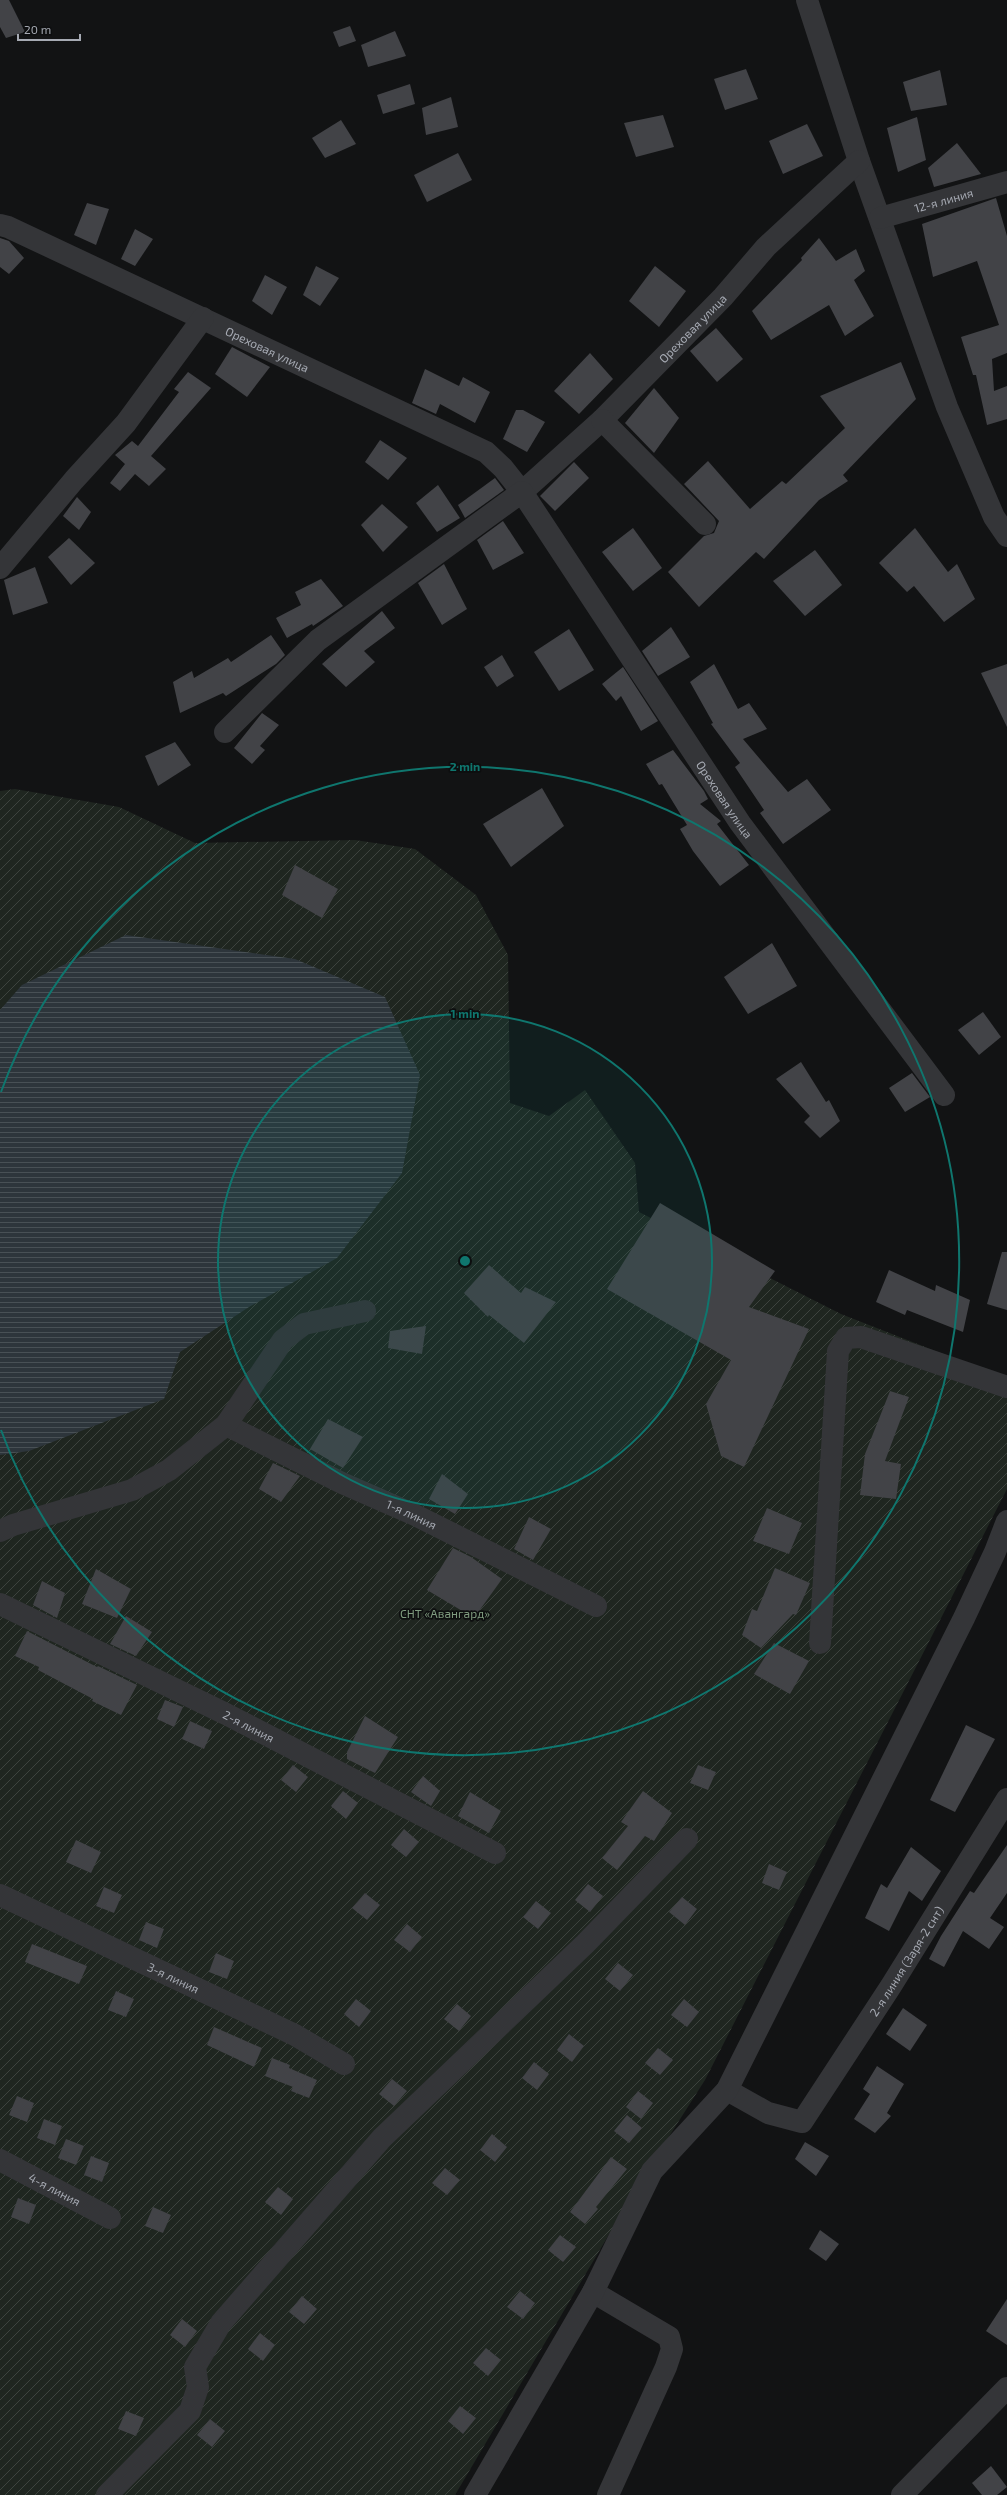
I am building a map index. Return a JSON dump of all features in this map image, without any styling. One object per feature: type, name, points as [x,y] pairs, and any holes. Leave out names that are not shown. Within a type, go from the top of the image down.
[{"type":"street","points":[[807,0],[859,161],[947,407],[994,517],[1007,536]]},
{"type":"street","name":"Ореховая улица","points":[[522,492],[602,420],[723,297],[766,247],[859,161]]},
{"type":"street","name":"12-я линия","points":[[880,218],[1007,182]]},
{"type":"street","name":"Ореховая улица","points":[[0,225],[8,226],[486,452],[503,468],[522,492],[740,823],[944,1094]]},
{"type":"street","points":[[0,568],[74,480],[126,423],[203,318]]},
{"type":"street","points":[[602,420],[705,524]]},
{"type":"street","points":[[225,732],[318,640],[522,492]]},
{"type":"street","points":[[0,1531],[13,1525],[132,1490],[169,1470],[226,1426],[283,1340],[304,1324],[365,1311]]},
{"type":"street","points":[[820,1643],[838,1351],[846,1338],[861,1337],[1007,1387]]},
{"type":"street","name":"1-я линия","points":[[226,1426],[342,1483],[422,1518],[596,1606]]},
{"type":"street","points":[[475,2495],[593,2292],[652,2171],[727,2090],[964,1618],[995,1552],[1007,1521]]},
{"type":"street","name":"2-я линия","points":[[0,1604],[226,1714],[495,1853]]},
{"type":"street","name":"2-я линия (Заря-2 снт)","points":[[727,2090],[768,2112],[802,2122],[891,1986],[1007,1799]]},
{"type":"street","points":[[107,2495],[190,2411],[198,2387],[195,2367],[221,2323],[382,2138],[585,1944],[687,1839]]},
{"type":"street","name":"3-я линия","points":[[0,1895],[295,2035],[344,2064]]},
{"type":"street","name":"4-я линия","points":[[0,2160],[110,2218]]},
{"type":"street","points":[[593,2292],[669,2337],[672,2349],[666,2367],[608,2495]]},
{"type":"street","points":[[902,2495],[1007,2388]]},
{"type":"green space","name":"СНТ «Авангард»","points":[[15,789],[119,807],[195,843],[355,840],[415,849],[476,895],[508,955],[510,1103],[549,1116],[585,1090],[635,1163],[639,1212],[841,1314],[1007,1379],[1007,1489],[705,2080],[640,2182],[455,2495],[0,2495],[0,791]]},
{"type":"shaded area","points":[[126,935],[295,959],[385,997],[420,1075],[402,1173],[337,1258],[249,1307],[180,1352],[164,1399],[29,1451],[0,1455],[0,1010],[22,985]]},
{"type":"building","points":[[0,0],[9,0],[25,32],[6,38],[0,27]]},
{"type":"building","points":[[350,26],[356,41],[339,47],[333,32]]},
{"type":"building","points":[[395,31],[406,56],[368,67],[361,45]]},
{"type":"building","points":[[746,69],[758,99],[725,110],[714,79]]},
{"type":"building","points":[[940,70],[947,105],[911,111],[903,82]]},
{"type":"building","points":[[410,84],[415,104],[383,114],[377,95]]},
{"type":"building","points":[[451,97],[458,127],[426,135],[422,108]]},
{"type":"building","points":[[663,115],[674,147],[636,157],[624,123]]},
{"type":"building","points":[[917,117],[926,160],[898,172],[887,128]]},
{"type":"building","points":[[341,120],[356,144],[325,158],[312,138]]},
{"type":"building","points":[[807,124],[823,156],[783,174],[769,141]]},
{"type":"building","points":[[957,143],[981,174],[934,187],[928,168]]},
{"type":"building","points":[[458,153],[472,180],[427,202],[414,175]]},
{"type":"building","points":[[996,198],[1007,236],[1007,353],[992,359],[994,391],[1007,386],[1007,419],[987,425],[976,375],[973,375],[961,337],[999,325],[977,261],[933,277],[922,224]]},
{"type":"building","points":[[87,203],[109,209],[96,245],[74,235]]},
{"type":"building","points":[[135,229],[153,239],[135,266],[121,259]]},
{"type":"building","points":[[0,238],[9,241],[24,258],[9,274],[0,267]]},
{"type":"building","points":[[819,238],[836,261],[856,249],[865,271],[854,280],[874,316],[845,336],[829,305],[771,340],[752,311],[802,260],[801,258]]},
{"type":"building","points":[[316,266],[339,278],[320,306],[303,295]]},
{"type":"building","points":[[655,266],[686,291],[659,327],[629,301]]},
{"type":"building","points":[[265,275],[287,287],[272,315],[252,301]]},
{"type":"building","points":[[716,328],[743,359],[717,382],[690,351]]},
{"type":"building","points":[[232,347],[270,367],[247,397],[215,374]]},
{"type":"building","points":[[590,353],[613,379],[579,414],[554,391]]},
{"type":"building","points":[[901,362],[916,399],[843,475],[848,481],[819,500],[764,559],[756,552],[699,607],[668,572],[704,536],[714,533],[719,521],[684,484],[708,461],[750,509],[782,481],[786,484],[845,428],[820,396]]},
{"type":"building","points":[[425,369],[459,386],[463,377],[490,392],[475,423],[440,404],[436,414],[412,403]]},
{"type":"building","points":[[188,372],[211,388],[151,456],[166,469],[149,486],[135,474],[120,491],[110,483],[125,464],[115,455],[132,441],[138,446],[179,392],[174,389]]},
{"type":"building","points":[[654,388],[679,418],[654,453],[625,423]]},
{"type":"building","points":[[516,410],[523,410],[545,422],[527,452],[503,439]]},
{"type":"building","points":[[380,440],[407,458],[388,480],[365,462]]},
{"type":"building","points":[[574,462],[589,478],[555,511],[540,496]]},
{"type":"building","points":[[495,478],[504,490],[465,518],[458,505]]},
{"type":"building","points":[[438,485],[460,518],[437,532],[416,503]]},
{"type":"building","points":[[77,497],[91,512],[79,530],[63,516]]},
{"type":"building","points":[[382,504],[408,527],[383,552],[361,525]]},
{"type":"building","points":[[503,521],[524,553],[493,570],[477,540]]},
{"type":"building","points":[[633,528],[662,568],[633,591],[602,552]]},
{"type":"building","points":[[915,528],[948,572],[957,564],[975,599],[944,622],[914,586],[907,592],[879,563]]},
{"type":"building","points":[[69,538],[95,563],[71,585],[48,557]]},
{"type":"building","points":[[815,550],[842,585],[805,616],[773,581]]},
{"type":"building","points":[[444,564],[467,609],[442,625],[418,583]]},
{"type":"building","points":[[35,567],[48,603],[13,615],[4,580]]},
{"type":"building","points":[[321,579],[343,606],[313,626],[312,624],[287,638],[276,618],[301,605],[295,592]]},
{"type":"building","points":[[382,611],[395,628],[364,651],[375,662],[346,687],[322,664]]},
{"type":"building","points":[[671,627],[690,657],[658,676],[642,651]]},
{"type":"building","points":[[569,629],[594,670],[559,691],[534,652]]},
{"type":"building","points":[[271,635],[285,655],[276,664],[226,696],[223,693],[180,713],[173,682],[192,671],[194,678],[228,658],[231,662]]},
{"type":"building","points":[[502,655],[514,676],[497,687],[484,667]]},
{"type":"building","points":[[714,664],[738,709],[749,703],[767,729],[743,739],[788,792],[807,779],[831,810],[783,844],[760,813],[764,810],[735,767],[740,763],[711,724],[713,723],[690,682]]},
{"type":"building","points":[[1007,664],[1007,727],[981,673]]},
{"type":"building","points":[[623,667],[658,721],[641,731],[621,696],[616,701],[602,684]]},
{"type":"building","points":[[262,713],[279,725],[260,746],[265,750],[252,764],[234,748]]},
{"type":"building","points":[[175,742],[191,765],[158,786],[145,756]]},
{"type":"building","points":[[673,750],[704,791],[708,799],[700,804],[721,821],[717,824],[749,865],[720,886],[693,851],[680,829],[687,825],[662,784],[659,785],[646,764]]},
{"type":"building","points":[[542,788],[564,826],[511,867],[483,824]]},
{"type":"building","points":[[295,865],[338,889],[322,918],[282,895]]},
{"type":"building","points":[[772,943],[797,986],[748,1014],[724,977]]},
{"type":"building","points":[[983,1012],[1001,1037],[979,1055],[958,1030]]},
{"type":"building","points":[[801,1062],[826,1102],[829,1100],[840,1121],[820,1138],[804,1122],[810,1116],[776,1079]]},
{"type":"building","points":[[912,1073],[930,1097],[905,1112],[889,1088]]},
{"type":"building","points":[[660,1203],[775,1271],[749,1307],[809,1329],[744,1467],[721,1456],[706,1404],[731,1360],[607,1289]]},
{"type":"building","points":[[1002,1252],[1007,1252],[1007,1310],[987,1304]]},
{"type":"building","points":[[489,1265],[521,1293],[525,1287],[556,1302],[524,1343],[489,1315],[488,1317],[464,1293]]},
{"type":"building","points":[[889,1270],[935,1291],[936,1285],[970,1300],[963,1332],[907,1310],[905,1315],[876,1302]]},
{"type":"building","points":[[426,1326],[422,1354],[388,1348],[390,1331]]},
{"type":"building","points":[[890,1391],[909,1397],[885,1461],[901,1464],[896,1499],[860,1495],[865,1454]]},
{"type":"building","points":[[328,1419],[363,1437],[343,1468],[310,1449]]},
{"type":"building","points":[[273,1463],[300,1476],[281,1502],[259,1489]]},
{"type":"building","points":[[442,1474],[468,1494],[455,1514],[429,1499]]},
{"type":"building","points":[[767,1508],[802,1523],[789,1554],[753,1541]]},
{"type":"building","points":[[529,1517],[551,1529],[533,1560],[514,1549]]},
{"type":"building","points":[[453,1548],[471,1557],[502,1579],[474,1618],[427,1590]]},
{"type":"building","points":[[775,1568],[810,1583],[796,1615],[793,1614],[761,1648],[742,1635],[752,1609],[757,1611]]},
{"type":"building","points":[[96,1569],[131,1589],[117,1618],[82,1604]]},
{"type":"building","points":[[42,1581],[65,1593],[57,1618],[33,1605]]},
{"type":"building","points":[[126,1616],[152,1632],[136,1656],[110,1644]]},
{"type":"building","points":[[27,1631],[97,1667],[98,1666],[137,1685],[121,1715],[92,1701],[93,1699],[38,1670],[39,1667],[15,1656]]},
{"type":"building","points":[[774,1643],[809,1661],[790,1694],[754,1674]]},
{"type":"building","points":[[165,1700],[183,1707],[174,1727],[157,1719]]},
{"type":"building","points":[[365,1716],[398,1737],[375,1773],[347,1759],[347,1752]]},
{"type":"building","points":[[190,1721],[212,1731],[204,1749],[182,1739]]},
{"type":"building","points":[[966,1725],[995,1739],[955,1812],[930,1800]]},
{"type":"building","points":[[293,1765],[308,1777],[296,1792],[281,1780]]},
{"type":"building","points":[[698,1765],[716,1772],[708,1790],[690,1783]]},
{"type":"building","points":[[423,1776],[440,1791],[431,1806],[411,1792]]},
{"type":"building","points":[[343,1791],[358,1803],[346,1819],[331,1806]]},
{"type":"building","points":[[643,1791],[672,1813],[654,1841],[645,1836],[617,1870],[602,1858],[628,1826],[621,1822]]},
{"type":"building","points":[[470,1792],[501,1811],[489,1833],[458,1816]]},
{"type":"building","points":[[404,1829],[419,1842],[406,1857],[391,1845]]},
{"type":"building","points":[[76,1840],[101,1852],[91,1873],[66,1862]]},
{"type":"building","points":[[1007,1845],[1007,1893],[990,1918],[1004,1927],[989,1949],[963,1931],[944,1967],[929,1959],[941,1936],[970,1891],[974,1893]]},
{"type":"building","points":[[911,1847],[941,1871],[922,1901],[909,1891],[889,1931],[865,1918],[881,1884],[887,1888]]},
{"type":"building","points":[[769,1864],[787,1872],[779,1890],[762,1883]]},
{"type":"building","points":[[588,1884],[603,1896],[590,1912],[575,1900]]},
{"type":"building","points":[[104,1887],[122,1895],[114,1913],[96,1906]]},
{"type":"building","points":[[365,1893],[380,1905],[367,1920],[352,1908]]},
{"type":"building","points":[[682,1897],[697,1909],[685,1925],[669,1912]]},
{"type":"building","points":[[536,1901],[551,1913],[538,1929],[523,1917]]},
{"type":"building","points":[[146,1922],[164,1929],[157,1948],[139,1940]]},
{"type":"building","points":[[407,1924],[422,1937],[410,1952],[394,1940]]},
{"type":"building","points":[[32,1944],[87,1966],[79,1984],[25,1962]]},
{"type":"building","points":[[216,1953],[234,1961],[227,1979],[209,1972]]},
{"type":"building","points":[[618,1963],[633,1975],[620,1991],[605,1979]]},
{"type":"building","points":[[116,1991],[134,1999],[126,2017],[108,2010]]},
{"type":"building","points":[[356,1999],[371,2011],[359,2027],[344,2014]]},
{"type":"building","points":[[684,1999],[699,2012],[687,2027],[671,2015]]},
{"type":"building","points":[[457,2004],[471,2016],[459,2031],[444,2019]]},
{"type":"building","points":[[903,2008],[927,2025],[910,2051],[886,2034]]},
{"type":"building","points":[[214,2027],[262,2048],[254,2067],[207,2045]]},
{"type":"building","points":[[569,2034],[584,2046],[572,2062],[557,2050]]},
{"type":"building","points":[[658,2048],[673,2060],[660,2075],[645,2063]]},
{"type":"building","points":[[272,2058],[290,2065],[289,2068],[317,2080],[309,2098],[291,2091],[293,2087],[265,2076]]},
{"type":"building","points":[[534,2062],[549,2074],[537,2090],[522,2078]]},
{"type":"building","points":[[877,2066],[904,2084],[887,2113],[891,2116],[875,2133],[854,2119],[870,2094],[863,2089]]},
{"type":"building","points":[[392,2079],[407,2091],[394,2106],[379,2094]]},
{"type":"building","points":[[638,2091],[653,2103],[641,2119],[626,2107]]},
{"type":"building","points":[[17,2096],[34,2103],[27,2122],[9,2115]]},
{"type":"building","points":[[627,2115],[642,2128],[629,2143],[614,2131]]},
{"type":"building","points":[[44,2119],[62,2126],[55,2145],[37,2138]]},
{"type":"building","points":[[492,2134],[507,2147],[495,2162],[480,2150]]},
{"type":"building","points":[[66,2139],[84,2146],[76,2165],[58,2158]]},
{"type":"building","points":[[805,2142],[829,2156],[816,2176],[795,2159]]},
{"type":"building","points":[[91,2156],[109,2163],[102,2182],[84,2175]]},
{"type":"building","points":[[611,2157],[627,2169],[596,2207],[598,2209],[585,2224],[570,2212]]},
{"type":"building","points":[[445,2168],[460,2180],[447,2195],[432,2183]]},
{"type":"building","points":[[278,2187],[293,2199],[281,2215],[265,2202]]},
{"type":"building","points":[[18,2198],[36,2205],[29,2224],[11,2217]]},
{"type":"building","points":[[153,2207],[171,2215],[163,2233],[145,2226]]},
{"type":"building","points":[[820,2230],[839,2244],[826,2261],[809,2249]]},
{"type":"building","points":[[560,2235],[576,2247],[563,2262],[548,2250]]},
{"type":"building","points":[[520,2291],[535,2303],[523,2319],[507,2307]]},
{"type":"building","points":[[302,2296],[317,2309],[304,2324],[289,2312]]},
{"type":"building","points":[[1007,2299],[1007,2345],[986,2331]]},
{"type":"building","points":[[182,2319],[197,2331],[185,2347],[170,2335]]},
{"type":"building","points":[[260,2333],[275,2345],[263,2361],[248,2349]]},
{"type":"building","points":[[486,2348],[501,2360],[488,2376],[473,2363]]},
{"type":"building","points":[[460,2406],[476,2418],[463,2434],[448,2421]]},
{"type":"building","points":[[126,2411],[144,2418],[136,2436],[118,2429]]},
{"type":"building","points":[[210,2419],[225,2431],[212,2447],[197,2435]]},
{"type":"building","points":[[991,2466],[1007,2487],[997,2495],[982,2495],[972,2483]]}]
